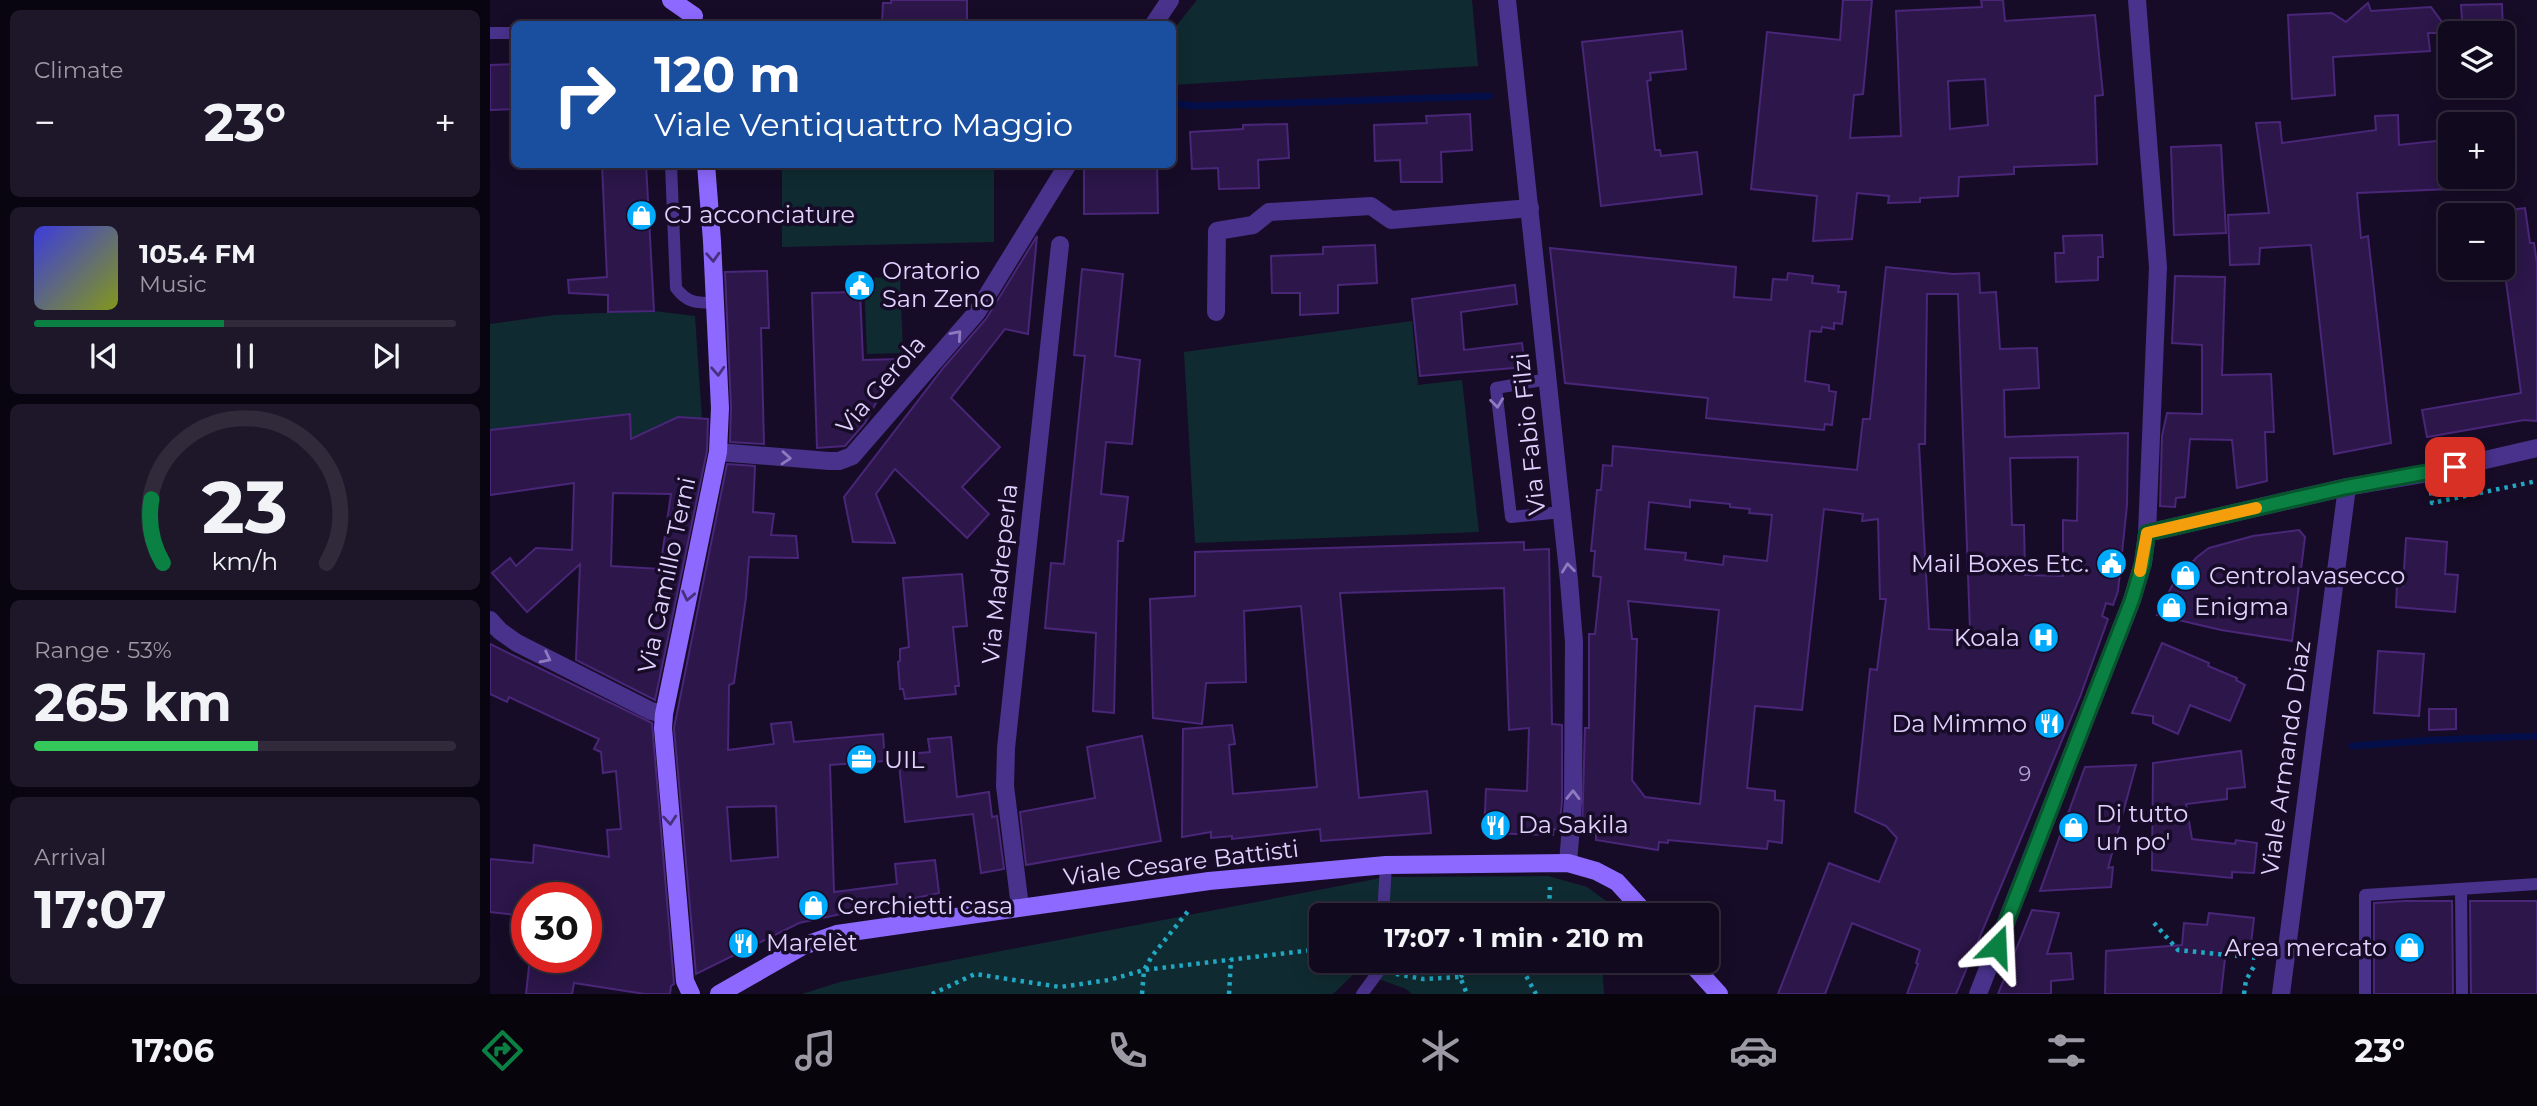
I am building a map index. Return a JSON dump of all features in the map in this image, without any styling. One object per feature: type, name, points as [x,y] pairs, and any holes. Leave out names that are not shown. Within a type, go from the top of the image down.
[{"type":"street","points":[[671,0],[694,14]]},
{"type":"street","points":[[1156,21],[1170,0]]},
{"type":"street","name":"Via Fabio Filzi","points":[[1507,0],[1562,512],[1573,642],[1573,801],[1568,863]]},
{"type":"street","points":[[1978,994],[2132,600],[2143,563],[2147,533],[2158,267],[2137,0]]},
{"type":"street","name":"Via Camillo Terni","points":[[691,994],[685,981],[666,775],[664,714],[718,452],[720,408],[706,168]]},
{"type":"street","name":"Via Gerola","points":[[718,452],[829,461],[839,461],[852,456],[976,312],[1066,168]]},
{"type":"street","points":[[1216,313],[1217,231],[1253,225],[1269,212],[1371,206],[1391,220],[1530,208]]},
{"type":"street","name":"Via Madreperla","points":[[1020,907],[1005,786],[1006,748],[1060,246]]},
{"type":"street","points":[[2147,533],[2347,487],[2429,473],[2537,448]]},
{"type":"street","name":"Viale Armando Diaz","points":[[2281,994],[2347,487]]},
{"type":"street","points":[[490,620],[499,631],[517,643],[651,711],[664,714]]},
{"type":"street","name":"Viale Cesare Battisti","points":[[719,994],[803,946],[837,933],[1209,881],[1386,865],[1568,863],[1595,871],[1617,882],[1636,903]]},
{"type":"street","points":[[1700,973],[1719,994]]},
{"type":"lane","points":[[490,33],[511,33]]},
{"type":"lane","points":[[671,168],[676,288],[683,297],[694,303],[715,303]]},
{"type":"lane","points":[[1548,379],[1496,388],[1511,517],[1562,512]]},
{"type":"lane","points":[[1384,903],[1386,865]]},
{"type":"lane","points":[[2365,994],[2365,895],[2537,884]]},
{"type":"lane","points":[[2460,889],[2462,994]]},
{"type":"lane","points":[[1362,994],[1378,973]]},
{"type":"path","points":[[2432,503],[2537,481]]},
{"type":"path","points":[[1549,903],[1550,887]]},
{"type":"path","points":[[1142,994],[1144,970],[1189,910]]},
{"type":"path","points":[[2154,923],[2178,950],[2256,961],[2246,980],[2244,994]]},
{"type":"path","points":[[932,994],[975,974],[1060,987],[1109,980],[1144,970],[1309,949]]},
{"type":"path","points":[[1229,994],[1231,958]]},
{"type":"path","points":[[1395,974],[1423,979],[1460,977],[1465,973]]},
{"type":"path","points":[[1524,973],[1536,994]]},
{"type":"path","points":[[1460,977],[1467,994]]},
{"type":"green space","points":[[1197,0],[1472,0],[1478,66],[1176,85],[1176,26]]},
{"type":"green space","points":[[782,168],[994,168],[994,242],[782,247]]},
{"type":"green space","points":[[900,277],[903,353],[867,354],[864,278]]},
{"type":"green space","points":[[654,311],[695,316],[702,419],[632,451],[629,414],[490,430],[490,324],[554,315]]},
{"type":"green space","points":[[1412,321],[1418,385],[1462,380],[1479,532],[1195,543],[1184,352]]},
{"type":"green space","points":[[1548,876],[1587,887],[1609,903],[1309,903],[1309,973],[1355,973],[1333,994],[802,994],[840,982],[1386,877]]},
{"type":"green space","points":[[1362,973],[1603,973],[1604,994],[1412,994],[1406,989]]},
{"type":"building","points":[[891,0],[967,0],[967,21],[882,21],[883,3],[891,3]]},
{"type":"building","points":[[1843,0],[1872,0],[1863,94],[1854,95],[1850,138],[1901,136],[1896,11],[1982,7],[1981,0],[2003,0],[2005,21],[2095,15],[2103,95],[2095,96],[2097,164],[2014,167],[2014,174],[1959,177],[1958,196],[1920,198],[1920,202],[1888,203],[1889,196],[1857,193],[1852,239],[1813,241],[1817,196],[1751,189],[1767,32],[1840,40]],"holes":[[[1985,79],[1988,125],[1950,129],[1948,81]]]},
{"type":"building","points":[[2368,3],[2371,11],[2431,7],[2441,21],[2438,21],[2438,33],[2428,33],[2430,51],[2333,57],[2335,95],[2292,99],[2288,15],[2332,13],[2346,22]]},
{"type":"building","points":[[2502,4],[2503,21],[2462,21],[2461,5]]},
{"type":"building","points":[[1682,31],[1686,69],[1650,73],[1651,80],[1647,81],[1655,150],[1660,150],[1661,156],[1697,152],[1702,194],[1601,206],[1582,42]]},
{"type":"building","points":[[511,64],[511,109],[490,110],[490,65]]},
{"type":"building","points":[[1470,114],[1472,150],[1441,152],[1442,182],[1401,182],[1400,160],[1375,161],[1374,125],[1427,123],[1426,116]]},
{"type":"building","points":[[2398,115],[2399,145],[2438,141],[2438,189],[2450,189],[2357,193],[2361,238],[2368,236],[2391,443],[2334,454],[2311,245],[2260,248],[2259,264],[2230,265],[2228,215],[2269,213],[2256,123],[2280,122],[2282,143],[2376,130],[2375,116]]},
{"type":"building","points":[[1287,124],[1289,158],[1258,160],[1259,188],[1219,189],[1218,168],[1192,169],[1190,132],[1243,129],[1243,125]]},
{"type":"building","points":[[2221,145],[2226,233],[2174,235],[2171,147]]},
{"type":"building","points":[[602,168],[646,168],[654,311],[608,312],[608,295],[569,293],[568,280],[607,277]]},
{"type":"building","points":[[1084,168],[1157,168],[1158,213],[1084,214]]},
{"type":"building","points":[[2525,208],[2530,243],[2534,243],[2537,263],[2537,421],[2524,420],[2427,437],[2422,410],[2521,393],[2506,280],[2515,280],[2515,209]]},
{"type":"building","points":[[2102,235],[2103,257],[2098,257],[2098,280],[2056,282],[2055,253],[2064,253],[2063,236]]},
{"type":"building","points":[[1037,236],[1028,334],[1005,329],[951,398],[1000,447],[962,487],[989,514],[967,538],[895,469],[876,494],[895,543],[853,542],[844,497],[944,367],[986,319]]},
{"type":"building","points":[[1375,245],[1377,283],[1338,285],[1338,313],[1300,315],[1300,293],[1272,293],[1271,256],[1323,254],[1323,247]]},
{"type":"building","points":[[1550,248],[1736,267],[1734,297],[1771,300],[1773,279],[1787,280],[1788,273],[1813,276],[1812,283],[1839,286],[1838,292],[1846,292],[1842,324],[1834,323],[1834,329],[1822,327],[1821,332],[1810,331],[1805,381],[1829,385],[1829,391],[1836,392],[1832,425],[1825,424],[1824,430],[1706,418],[1708,398],[1565,383]]},
{"type":"building","points":[[1886,267],[1953,274],[1979,273],[1980,293],[1996,292],[2000,349],[2037,348],[2039,388],[2004,390],[2005,437],[2128,433],[2127,505],[2118,591],[2113,605],[2106,603],[2102,616],[2108,619],[2080,697],[1956,994],[1907,994],[1920,950],[1852,923],[1825,994],[1778,994],[1829,863],[1879,882],[1897,838],[1886,826],[1855,812],[1870,669],[1877,670],[1886,599],[1880,599],[1878,519],[1862,521],[1863,514],[1824,509],[1802,710],[1755,706],[1747,788],[1775,791],[1775,800],[1784,801],[1782,843],[1768,841],[1767,849],[1668,840],[1668,843],[1659,842],[1658,850],[1596,840],[1596,833],[1582,832],[1585,728],[1589,728],[1589,634],[1595,634],[1601,577],[1593,576],[1595,551],[1591,551],[1597,490],[1601,490],[1603,465],[1612,466],[1613,446],[1857,470],[1863,419],[1870,419]],"holes":[[[1927,294],[1958,294],[1970,631],[1929,629],[1919,444],[1925,444]],[[2078,457],[2077,521],[2063,520],[2063,576],[2025,575],[2024,525],[2012,525],[2010,458]],[[1690,500],[1730,504],[1730,507],[1750,509],[1749,513],[1772,515],[1767,561],[1724,556],[1723,565],[1685,560],[1686,553],[1645,549],[1649,502],[1690,507]],[[1628,601],[1719,610],[1700,804],[1645,797],[1632,780],[1637,639],[1632,639]]]},
{"type":"building","points":[[1082,269],[1123,274],[1115,356],[1140,360],[1132,444],[1106,442],[1101,494],[1128,497],[1123,541],[1118,541],[1114,713],[1093,711],[1096,633],[1045,628],[1051,563],[1064,564],[1085,356],[1074,355]]},
{"type":"building","points":[[767,271],[769,328],[761,328],[764,444],[730,442],[725,272]]},
{"type":"building","points":[[2175,276],[2225,277],[2222,375],[2271,374],[2274,432],[2265,432],[2267,481],[2237,488],[2232,440],[2190,439],[2185,497],[2176,498],[2175,507],[2160,506],[2162,436],[2167,413],[2202,414],[2202,345],[2172,343]]},
{"type":"building","points":[[1515,285],[1517,304],[1461,312],[1464,350],[1522,343],[1525,367],[1420,376],[1412,299]]},
{"type":"building","points":[[860,292],[863,360],[900,359],[865,423],[845,446],[817,448],[812,293]]},
{"type":"building","points":[[630,414],[631,439],[678,417],[708,419],[707,451],[655,700],[576,660],[580,564],[527,612],[492,573],[510,558],[516,566],[536,548],[572,550],[574,483],[490,495],[490,430]],"holes":[[[613,493],[671,494],[660,569],[611,566]]]},
{"type":"building","points":[[727,464],[755,466],[753,512],[774,514],[771,535],[796,536],[798,558],[749,557],[734,683],[729,685],[728,750],[774,744],[771,724],[791,722],[794,742],[883,734],[885,761],[830,765],[834,892],[897,884],[895,864],[935,860],[939,893],[799,923],[696,974],[674,728]],"holes":[[[776,806],[778,857],[731,861],[727,807]]]},
{"type":"building","points":[[2299,530],[2305,537],[2292,641],[2221,630],[2157,615],[2173,584],[2197,557],[2209,548],[2253,536]]},
{"type":"building","points":[[2406,538],[2447,542],[2445,574],[2458,575],[2455,612],[2396,607],[2397,585],[2403,586]]},
{"type":"building","points":[[1524,542],[1524,550],[1549,549],[1552,724],[1562,725],[1562,801],[1559,830],[1554,829],[1553,835],[1484,833],[1486,789],[1527,791],[1529,728],[1509,730],[1504,588],[1340,593],[1359,798],[1427,791],[1431,833],[1321,841],[1320,829],[1232,839],[1232,836],[1211,838],[1211,832],[1182,837],[1183,729],[1232,725],[1235,744],[1229,745],[1233,794],[1317,787],[1301,606],[1244,611],[1246,682],[1206,683],[1202,724],[1153,718],[1150,599],[1195,596],[1195,552]]},
{"type":"building","points":[[962,574],[967,626],[953,627],[959,686],[955,686],[956,694],[905,699],[903,689],[900,689],[898,662],[900,649],[909,647],[903,578]]},
{"type":"building","points":[[2162,643],[2209,663],[2208,666],[2237,678],[2236,680],[2245,685],[2230,721],[2190,705],[2178,734],[2153,723],[2153,716],[2132,713]]},
{"type":"building","points":[[490,644],[652,723],[674,984],[670,994],[645,994],[574,983],[572,994],[526,994],[528,973],[602,973],[602,882],[511,882],[511,914],[490,912],[490,859],[533,863],[534,845],[609,857],[607,830],[621,829],[616,771],[603,773],[601,752],[594,749],[599,739],[509,697],[507,702],[490,694]]},
{"type":"building","points":[[2378,651],[2424,654],[2419,716],[2374,713]]},
{"type":"building","points":[[2429,709],[2456,709],[2456,729],[2429,730]]},
{"type":"building","points":[[1142,736],[1161,841],[1026,865],[1020,812],[1095,798],[1087,747]]},
{"type":"building","points":[[951,737],[957,797],[989,792],[992,817],[997,816],[1004,869],[981,873],[973,814],[905,822],[898,755],[930,752],[928,739]]},
{"type":"building","points":[[2241,751],[2245,787],[2227,789],[2227,799],[2186,804],[2192,839],[2235,844],[2236,840],[2257,843],[2254,873],[2232,872],[2232,878],[2152,870],[2153,763]]},
{"type":"building","points":[[2136,765],[2108,868],[2113,867],[2111,887],[2040,891],[2085,767]]},
{"type":"building","name":"Area mercato","points":[[2452,901],[2453,994],[2374,994],[2374,903]]},
{"type":"building","points":[[2470,901],[2537,901],[2537,994],[2471,994]]},
{"type":"building","points":[[2032,910],[2059,913],[2047,954],[2071,953],[2073,979],[2051,981],[2051,994],[1998,994]]},
{"type":"building","points":[[2209,913],[2254,918],[2250,952],[2226,949],[2221,994],[2105,994],[2106,951],[2182,945],[2184,923],[2207,925]]},
{"type":"waterway","points":[[1176,104],[1193,106],[1489,96]]},
{"type":"waterway","points":[[2352,746],[2537,736]]},
{"type":"slow traffic","points":[[2140,571],[2147,533],[2256,508]]},
{"type":"place","name":"CJ acconciature","points":[[641,215]]},
{"type":"place","name":"Oratorio San Zeno","points":[[859,285]]},
{"type":"place","name":"Mail Boxes Etc.","points":[[2112,564]]},
{"type":"place","name":"Centrolavasecco","points":[[2186,576]]},
{"type":"place","name":"Enigma","points":[[2171,607]]},
{"type":"place","name":"Koala","points":[[2043,638]]},
{"type":"place","name":"Da Mimmo","points":[[2050,724]]},
{"type":"place","name":"UIL","points":[[861,760]]},
{"type":"place","name":"Da Sakila","points":[[1495,825]]},
{"type":"place","name":"Di tutto un po'","points":[[2073,828]]},
{"type":"place","name":"Cerchietti casa","points":[[814,906]]},
{"type":"place","name":"Marelèt","points":[[743,943]]},
{"type":"place","name":"Area mercato","points":[[2410,948]]},
{"type":"route","points":[[1997,946],[2132,600],[2143,563],[2147,533],[2347,487],[2455,467]]}]
